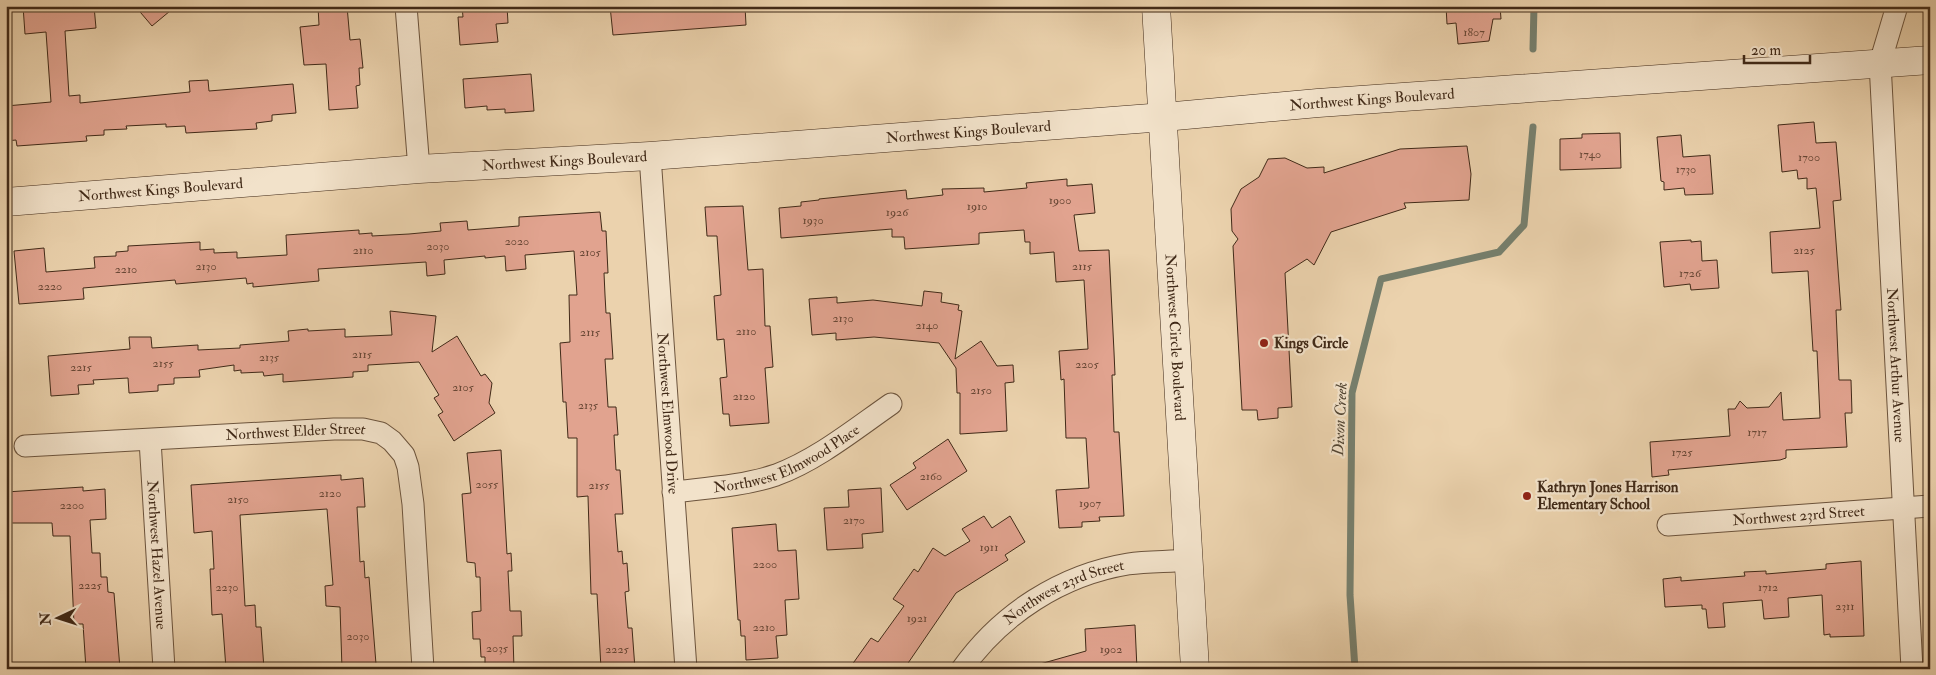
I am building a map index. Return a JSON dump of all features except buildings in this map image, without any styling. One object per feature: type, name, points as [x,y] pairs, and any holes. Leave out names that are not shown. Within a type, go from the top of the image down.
[{"type":"main road","name":"Northwest Circle Boulevard","points":[[1156,6],[1195,669]]},
{"type":"main road","name":"Northwest Kings Boulevard","points":[[6,202],[419,169],[650,156],[1164,117],[1318,103],[1930,60]]},
{"type":"street","points":[[406,6],[419,169]]},
{"type":"street","name":"Northwest Arthur Avenue","points":[[1897,6],[1880,63],[1912,669]]},
{"type":"street","name":"Northwest Elmwood Drive","points":[[650,156],[686,669]]},
{"type":"street","name":"Northwest Elmwood Place","points":[[673,492],[734,486],[776,475],[802,464],[891,404]]},
{"type":"street","name":"Northwest Elder Street","points":[[25,446],[334,428],[363,429],[381,433],[392,440],[404,455],[408,467],[413,504],[423,669]]},
{"type":"street","name":"Northwest Hazel Avenue","points":[[150,440],[164,669]]},
{"type":"street","name":"Northwest 23rd Street","points":[[1668,526],[1930,506]]},
{"type":"street","name":"Northwest 23rd Street","points":[[962,669],[994,630],[1030,601],[1067,583],[1100,570],[1129,564],[1189,560]]},
{"type":"waterway","name":"Dixon Creek","points":[[1533,49],[1534,6]]},
{"type":"waterway","name":"Dixon Creek","points":[[1355,669],[1350,595],[1352,393],[1381,279],[1499,252],[1524,225],[1533,127]]},
{"type":"place","name":"Kings Circle","points":[[1264,343]]},
{"type":"place","name":"Kathryn Jones Harrison Elementary School","points":[[1527,496]]}]
